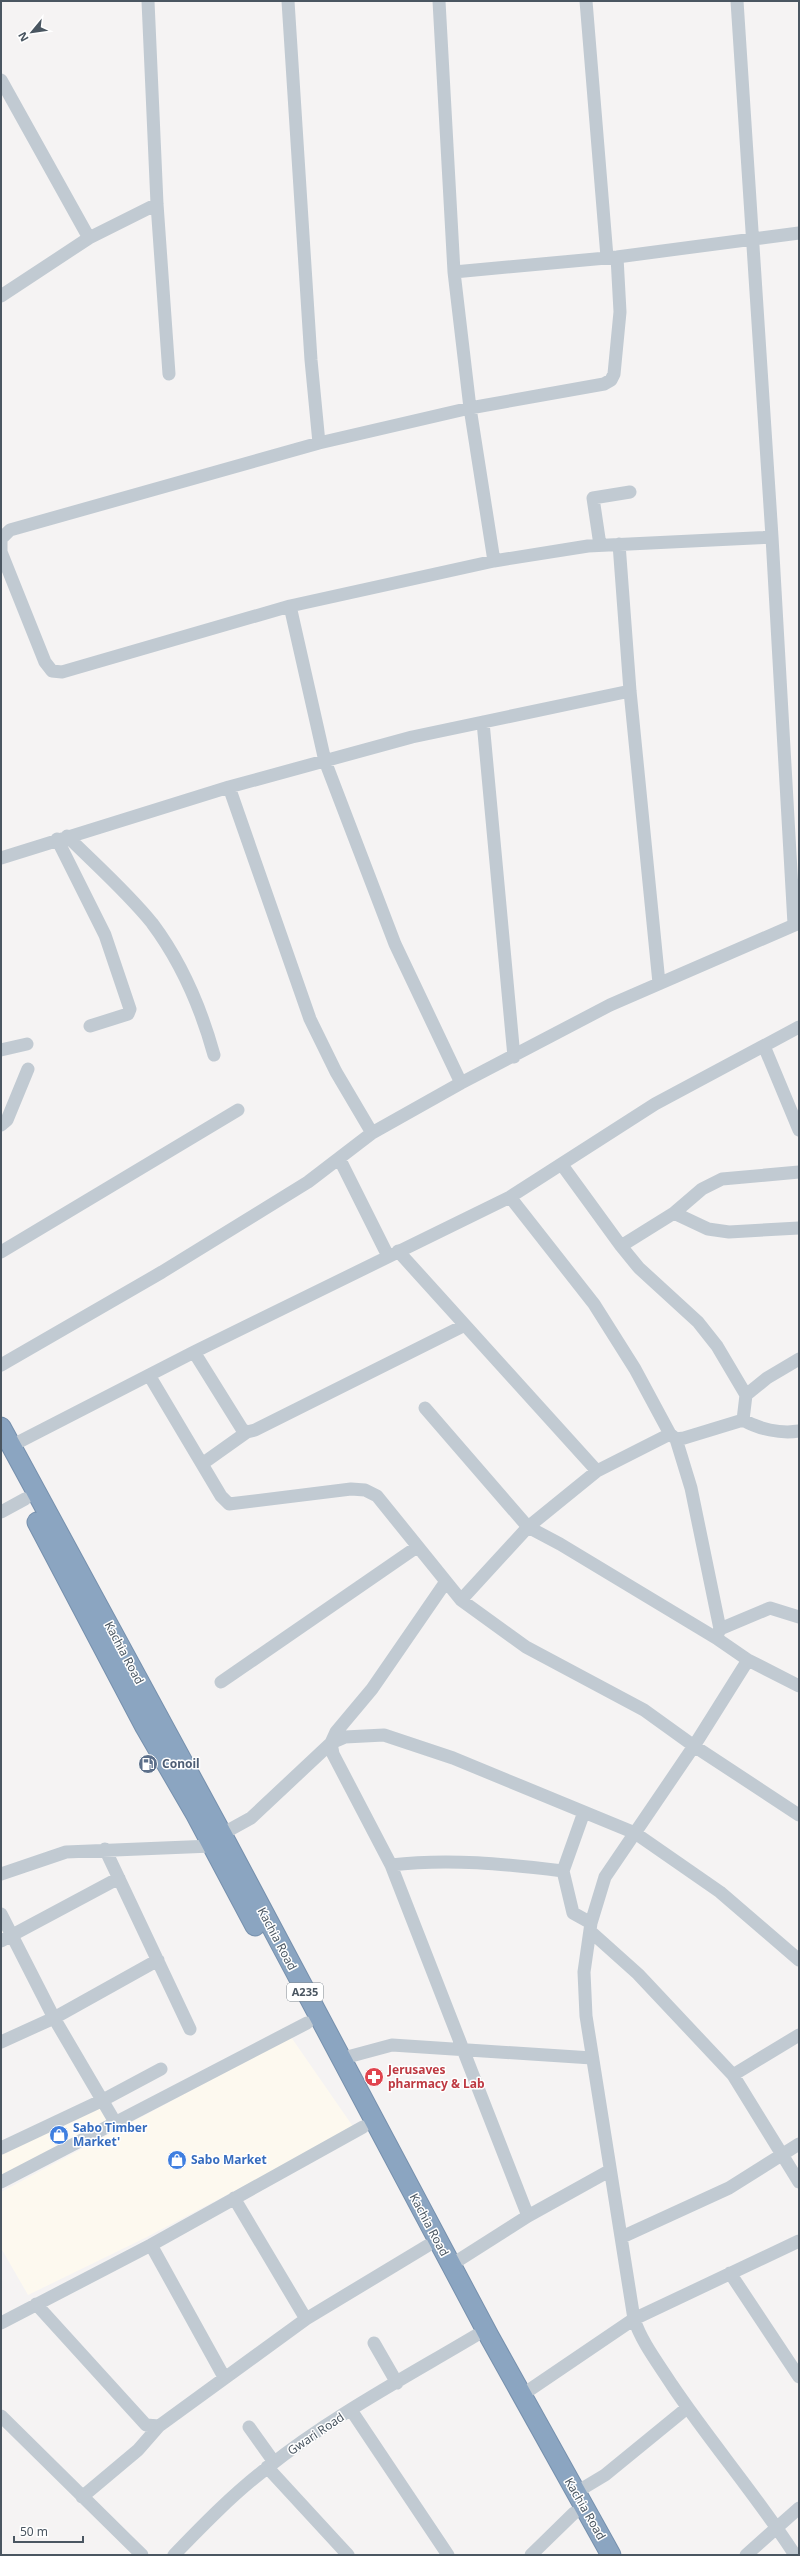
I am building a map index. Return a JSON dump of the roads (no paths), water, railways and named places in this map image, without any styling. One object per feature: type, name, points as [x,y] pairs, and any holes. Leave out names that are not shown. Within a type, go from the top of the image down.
[{"type":"highway","name":"Kachia Road","points":[[1,1427],[6,1450],[25,1499],[144,1726],[201,1811]]},
{"type":"highway","name":"Kachia Road","points":[[6,1450],[201,1811],[340,2059],[522,2396],[611,2555]]},
{"type":"highway","name":"Kachia Road","points":[[217,1840],[307,2023],[475,2336],[598,2555]]},
{"type":"street","points":[[148,1],[157,204],[169,374]]},
{"type":"street","points":[[288,1],[311,360],[320,444]]},
{"type":"street","points":[[439,1],[454,272],[470,408],[494,560]]},
{"type":"street","points":[[586,1],[612,257],[620,312],[614,374],[610,380],[604,384],[470,408],[320,444],[10,530],[1,539],[1,552],[44,662],[52,671],[62,672],[290,606],[494,560],[600,545],[772,536]]},
{"type":"street","points":[[1,1365],[162,1272],[308,1182],[340,1160],[372,1133],[461,1083],[514,1057],[610,1005],[797,924],[737,1]]},
{"type":"street","points":[[1,80],[89,238]]},
{"type":"street","points":[[1,296],[89,238],[157,204]]},
{"type":"street","points":[[454,272],[612,257],[799,233]]},
{"type":"street","points":[[600,545],[593,498],[630,492]]},
{"type":"street","points":[[619,544],[630,691],[659,983]]},
{"type":"street","points":[[290,606],[325,761],[395,944],[461,1083]]},
{"type":"street","points":[[1,858],[62,837],[229,788],[412,737],[630,691]]},
{"type":"street","points":[[484,722],[514,1057]]},
{"type":"street","points":[[229,788],[310,1019],[336,1072],[372,1133]]},
{"type":"street","points":[[62,837],[105,935],[130,1009],[128,1014],[121,1018],[90,1026]]},
{"type":"street","points":[[62,837],[152,923],[181,968],[203,1016],[214,1055]]},
{"type":"street","points":[[6,1450],[194,1352],[510,1197],[655,1104],[799,1027]]},
{"type":"street","points":[[1,1050],[27,1044]]},
{"type":"street","points":[[764,1046],[799,1130]]},
{"type":"street","points":[[1,1125],[7,1120],[28,1069]]},
{"type":"street","points":[[1,1252],[238,1110]]},
{"type":"street","points":[[340,1160],[393,1254],[463,1326],[597,1471]]},
{"type":"street","points":[[562,1165],[621,1246],[639,1268],[698,1322],[717,1346],[746,1395],[743,1420]]},
{"type":"street","points":[[621,1246],[674,1213],[702,1189],[722,1179],[799,1172]]},
{"type":"street","points":[[510,1197],[594,1304],[635,1369],[672,1436],[690,1488],[718,1633]]},
{"type":"street","points":[[674,1213],[708,1229],[729,1232],[799,1228]]},
{"type":"street","points":[[202,1464],[247,1432],[255,1430],[463,1326]]},
{"type":"street","points":[[194,1352],[242,1429],[247,1432]]},
{"type":"street","points":[[746,1395],[767,1378],[799,1359]]},
{"type":"street","points":[[149,1375],[221,1496],[229,1504],[351,1489],[365,1490],[377,1496],[445,1583],[461,1600],[526,1647],[644,1710],[694,1746],[799,1815]]},
{"type":"street","points":[[426,1408],[528,1527],[718,1633],[748,1660],[799,1686]]},
{"type":"street","points":[[461,1600],[528,1527],[597,1471],[672,1436],[743,1420],[754,1426],[772,1430],[799,1431]]},
{"type":"street","points":[[1,1512],[25,1499]]},
{"type":"street","points":[[221,1682],[417,1547]]},
{"type":"street","points":[[445,1583],[372,1689],[336,1732],[331,1743],[333,1754],[390,1865],[528,2216]]},
{"type":"street","points":[[718,1633],[770,1608],[799,1617]]},
{"type":"street","points":[[748,1660],[694,1746],[605,1877],[590,1927],[584,1972],[586,2016],[609,2171],[622,2237],[634,2319],[640,2337],[687,2408],[778,2528],[795,2555]]},
{"type":"street","points":[[1,1874],[66,1852],[217,1840],[251,1818],[331,1743],[345,1737],[384,1735],[453,1758],[635,1834],[720,1892],[799,1960]]},
{"type":"street","points":[[584,1812],[563,1871],[573,1913],[590,1927],[638,1974],[733,2075],[799,2182]]},
{"type":"street","points":[[105,1849],[190,2029]]},
{"type":"street","points":[[390,1865],[429,1860],[491,1862],[563,1871]]},
{"type":"street","points":[[7,1939],[119,1878]]},
{"type":"street","points":[[1,1914],[7,1939],[115,2122]]},
{"type":"street","points":[[1,2042],[54,2018],[158,1960]]},
{"type":"street","points":[[1,2182],[307,2023]]},
{"type":"street","points":[[733,2075],[799,2035]]},
{"type":"street","points":[[340,2059],[392,2045],[462,2051],[592,2058]]},
{"type":"street","points":[[1,2148],[103,2100],[161,2069]]},
{"type":"street","points":[[1,2323],[151,2245],[363,2127]]},
{"type":"street","points":[[622,2237],[729,2188],[799,2144]]},
{"type":"street","points":[[451,2265],[528,2216],[609,2171]]},
{"type":"street","points":[[234,2198],[306,2319]]},
{"type":"street","points":[[522,2396],[634,2319],[799,2241]]},
{"type":"street","points":[[151,2245],[224,2377]]},
{"type":"street","points":[[82,2497],[138,2450],[159,2426],[224,2377],[306,2319],[426,2246]]},
{"type":"street","points":[[730,2273],[799,2377]]},
{"type":"street","points":[[36,2304],[146,2425],[159,2426]]},
{"type":"street","name":"Gwari Road","points":[[174,2555],[211,2516],[271,2465],[351,2410],[475,2336]]},
{"type":"street","points":[[374,2343],[397,2383]]},
{"type":"street","points":[[575,2492],[605,2475],[687,2408]]},
{"type":"street","points":[[351,2410],[448,2555]]},
{"type":"street","points":[[1,2416],[142,2555]]},
{"type":"street","points":[[249,2427],[271,2465],[348,2555]]},
{"type":"street","points":[[746,2555],[799,2508]]},
{"type":"street","points":[[531,2555],[574,2513]]},
{"type":"place","name":"Conoil","points":[[148,1764]]},
{"type":"place","name":"Jerusaves pharmacy & Lab","points":[[374,2077]]},
{"type":"place","name":"Sabo Timber Market'","points":[[59,2135]]},
{"type":"place","name":"Sabo Market","points":[[177,2160]]}]
